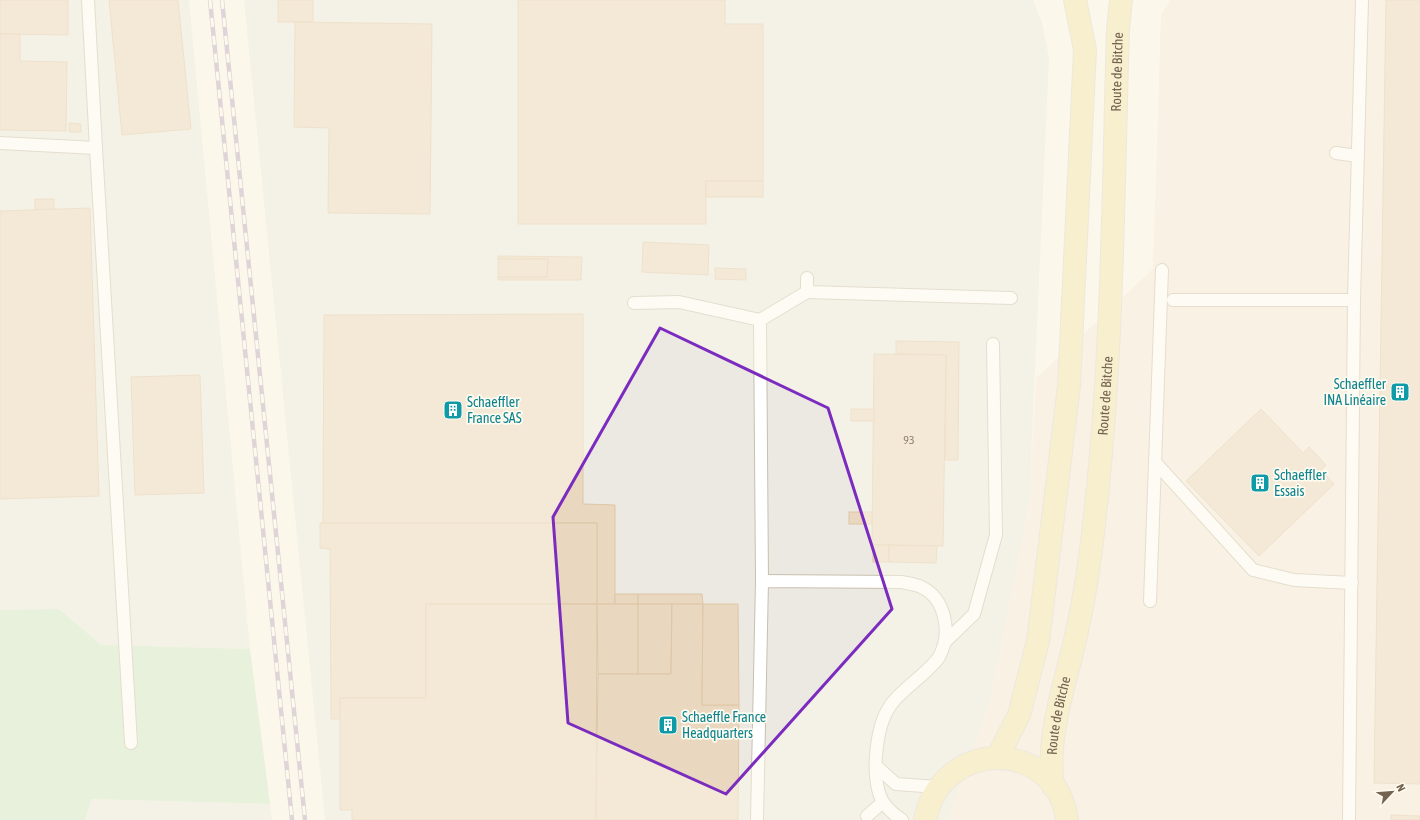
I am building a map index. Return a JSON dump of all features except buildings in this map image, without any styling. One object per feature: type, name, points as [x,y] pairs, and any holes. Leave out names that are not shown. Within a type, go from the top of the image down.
[{"type":"main road","points":[[997,758],[1019,715],[1038,641],[1068,386],[1085,50],[1075,0]]},
{"type":"main road","name":"Route de Bitche","points":[[1054,786],[1050,765],[1052,740],[1077,633],[1088,563],[1095,516],[1106,390],[1118,29],[1121,0]]},
{"type":"main road","points":[[925,820],[932,798],[938,787],[954,771],[964,765],[986,758],[997,758],[1013,760],[1029,766],[1042,774],[1054,786],[1061,799],[1067,820]]},
{"type":"lane","points":[[88,0],[131,743]]},
{"type":"lane","points":[[1349,820],[1354,300],[1362,0]]},
{"type":"lane","points":[[0,144],[96,148]]},
{"type":"lane","points":[[1336,153],[1358,156]]},
{"type":"lane","points":[[1150,601],[1162,270]]},
{"type":"lane","points":[[807,278],[807,292]]},
{"type":"lane","points":[[634,303],[679,302],[760,320],[807,292],[1011,298]]},
{"type":"lane","points":[[1173,300],[1354,300]]},
{"type":"lane","points":[[757,820],[762,581],[760,320]]},
{"type":"lane","points":[[944,642],[974,614],[996,535],[993,344]]},
{"type":"lane","points":[[1155,462],[1253,570],[1294,580],[1352,583]]},
{"type":"lane","points":[[762,581],[901,582],[920,586],[934,596],[943,610],[945,627],[944,642],[938,658],[893,702],[886,713],[879,732],[876,766],[879,792],[883,802],[902,820]]},
{"type":"lane","points":[[876,766],[896,784],[938,787]]},
{"type":"lane","points":[[867,816],[883,802]]},
{"type":"highlighted area","points":[[660,328],[828,408],[892,609],[726,794],[568,723],[553,517]]},
{"type":"shaded area","points":[[0,0],[189,0],[250,649],[101,645],[59,609],[0,610]]},
{"type":"shaded area","points":[[244,0],[1033,0],[1042,22],[1049,58],[1029,504],[989,703],[948,820],[325,820]]},
{"type":"shaded area","points":[[1170,0],[1420,0],[1420,820],[948,820],[989,703],[1029,504],[1036,378],[1153,269],[1161,15]]},
{"type":"shaded area","points":[[90,799],[270,804],[272,820],[85,820]]},
{"type":"green space","points":[[59,609],[101,645],[250,649],[270,804],[91,799],[85,820],[0,820],[0,610]]},
{"type":"railway","points":[[210,0],[292,820]]},
{"type":"railway","points":[[222,0],[305,820]]},
{"type":"place","name":"Schaeffler INA Linéaire","points":[[1400,392]]},
{"type":"place","name":"Schaeffler France SAS","points":[[453,410]]},
{"type":"place","name":"Schaeffler Essais","points":[[1260,483]]},
{"type":"place","name":"Schaeffle France Headquarters","points":[[668,725]]}]
